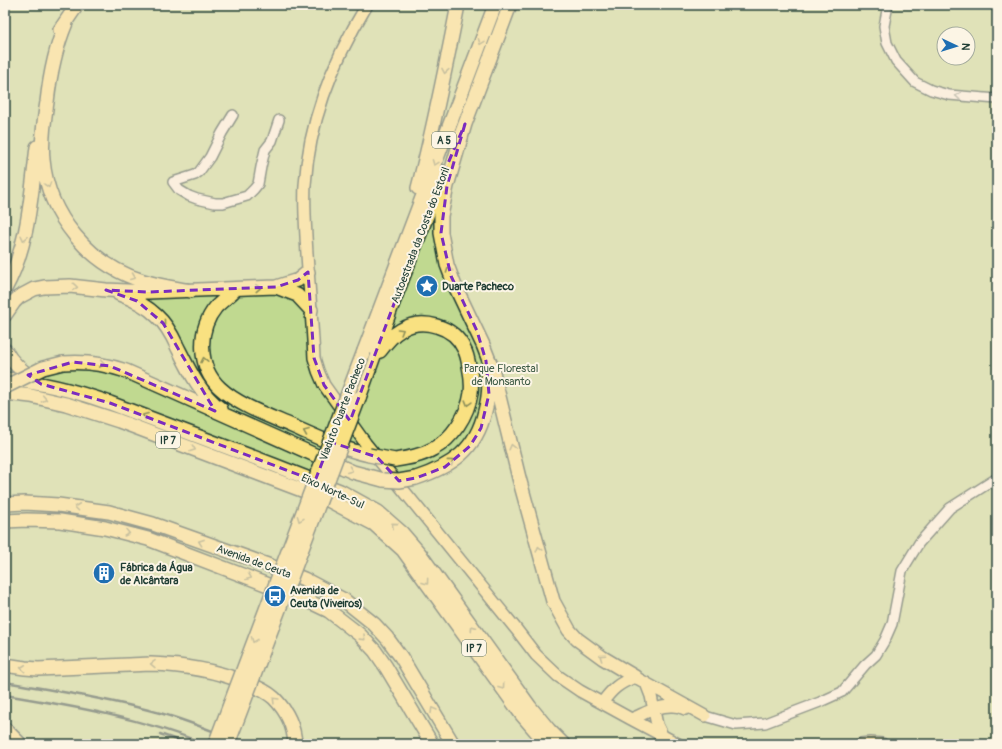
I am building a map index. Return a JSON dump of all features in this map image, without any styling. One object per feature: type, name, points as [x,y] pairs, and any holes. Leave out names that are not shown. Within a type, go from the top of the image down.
[{"type":"highway","points":[[5,289],[16,267],[24,240],[49,59],[52,47],[58,34],[77,5]]},
{"type":"highway","points":[[393,276],[429,148],[458,5]]},
{"type":"highway","name":"Autoestrada da Costa do Estoril","points":[[393,276],[495,5]]},
{"type":"highway","name":"Autoestrada da Costa do Estoril","points":[[391,308],[438,184],[465,124],[510,5]]},
{"type":"highway","points":[[66,23],[59,40],[53,64],[44,120],[43,153],[45,174],[55,204],[62,218],[77,238],[95,256],[104,262],[130,277],[143,282],[191,291]]},
{"type":"highway","points":[[465,124],[447,186],[441,216],[441,233],[444,254],[451,276],[486,351],[492,368],[519,478],[553,601],[569,630],[576,639],[603,658],[641,680]]},
{"type":"highway","points":[[5,316],[19,297],[34,289],[44,287],[70,286],[106,290],[148,292],[276,288],[298,280],[308,272]]},
{"type":"highway","name":"Viaduto Duarte Pacheco","points":[[228,744],[369,360],[393,276]]},
{"type":"highway","points":[[276,288],[297,295],[311,310]]},
{"type":"highway","points":[[236,289],[216,308],[211,315],[204,330],[203,339],[204,358],[207,369],[219,388],[227,394],[271,417],[353,451],[369,455],[395,460],[413,457],[424,454],[449,437],[463,417],[471,394],[468,359],[464,348],[450,332],[440,327],[430,325],[421,324],[408,327],[388,340],[369,360]]},
{"type":"highway","points":[[106,290],[137,301],[156,315],[171,335],[202,391],[215,404],[238,421]]},
{"type":"highway","name":"Viaduto Duarte Pacheco","points":[[215,744],[391,308]]},
{"type":"highway","points":[[5,387],[43,368],[63,363],[84,362],[110,366],[126,371],[353,472],[383,480],[399,481],[428,475],[445,466],[463,453],[475,439],[481,428],[487,406],[489,384],[486,361],[476,330]]},
{"type":"highway","points":[[5,350],[18,367],[41,384]]},
{"type":"highway","name":"Eixo Norte-Sul","points":[[5,379],[41,384],[73,391],[110,403],[340,491],[378,512],[402,533],[420,554],[555,742]]},
{"type":"highway","name":"Eixo Norte-Sul","points":[[5,393],[31,396],[66,404],[104,416],[332,502],[374,524],[403,550],[522,715],[555,742]]},
{"type":"highway","points":[[25,503],[27,520]]},
{"type":"highway","name":"Avenida de Ceuta","points":[[5,504],[25,503],[58,505],[109,512],[153,524],[304,579],[344,600],[374,624],[388,638],[401,656],[453,744]]},
{"type":"highway","name":"Avenida de Ceuta","points":[[5,521],[60,521],[91,525],[148,538],[302,598],[329,611],[360,635],[375,651],[432,744]]},
{"type":"highway","points":[[386,667],[401,656]]},
{"type":"highway","points":[[5,665],[38,669],[162,664],[212,671],[230,676],[267,692],[281,706],[291,722],[295,739]]},
{"type":"highway","points":[[5,729],[20,744]]},
{"type":"highway","points":[[555,742],[568,744]]},
{"type":"main road","points":[[367,5],[355,25],[331,78],[320,106],[310,145],[305,186],[308,272],[314,358],[318,371],[324,385],[366,444],[536,655],[558,676],[580,691],[678,744]]},
{"type":"main road","points":[[602,703],[611,690],[624,681],[641,680],[705,716]]},
{"type":"main road","points":[[641,680],[651,696],[657,725],[663,737]]},
{"type":"main road","points":[[631,719],[666,706],[675,706],[705,716]]},
{"type":"main road","points":[[861,744],[882,744]]},
{"type":"street","points":[[888,5],[884,26],[887,44],[896,61],[915,82],[930,90],[949,95],[997,99]]},
{"type":"street","points":[[233,116],[210,157],[199,172],[195,175],[173,182],[179,190],[197,199],[215,203],[228,202],[247,196],[258,184],[265,150],[272,141],[279,120]]},
{"type":"street","points":[[705,716],[736,725],[765,723],[842,692],[865,665],[876,655],[885,640],[892,624],[902,571],[919,543],[950,508],[997,478]]},
{"type":"highlighted area","points":[[465,124],[447,186],[441,233],[451,276],[477,331],[486,361],[489,394],[481,428],[470,446],[445,467],[416,478],[399,481],[377,457],[330,442],[315,481],[110,403],[41,384],[28,375],[73,362],[110,366],[215,411],[163,323],[137,301],[106,290],[148,292],[276,287],[298,280],[308,272],[314,358],[324,385],[350,421],[439,184]]},
{"type":"green space","name":"Parque Florestal de Monsanto","points":[[5,5],[997,5],[997,744],[5,744]]},
{"type":"railway","points":[[5,682],[141,708],[203,727],[246,744]]},
{"type":"railway","points":[[5,695],[81,708],[131,720],[205,744]]},
{"type":"railway","points":[[160,734],[188,744]]},
{"type":"place","name":"Duarte Pacheco","points":[[427,286]]},
{"type":"place","name":"Fábrica da Água de Alcântara","points":[[104,573]]},
{"type":"place","name":"Avenida de Ceuta (Viveiros)","points":[[275,596]]}]
